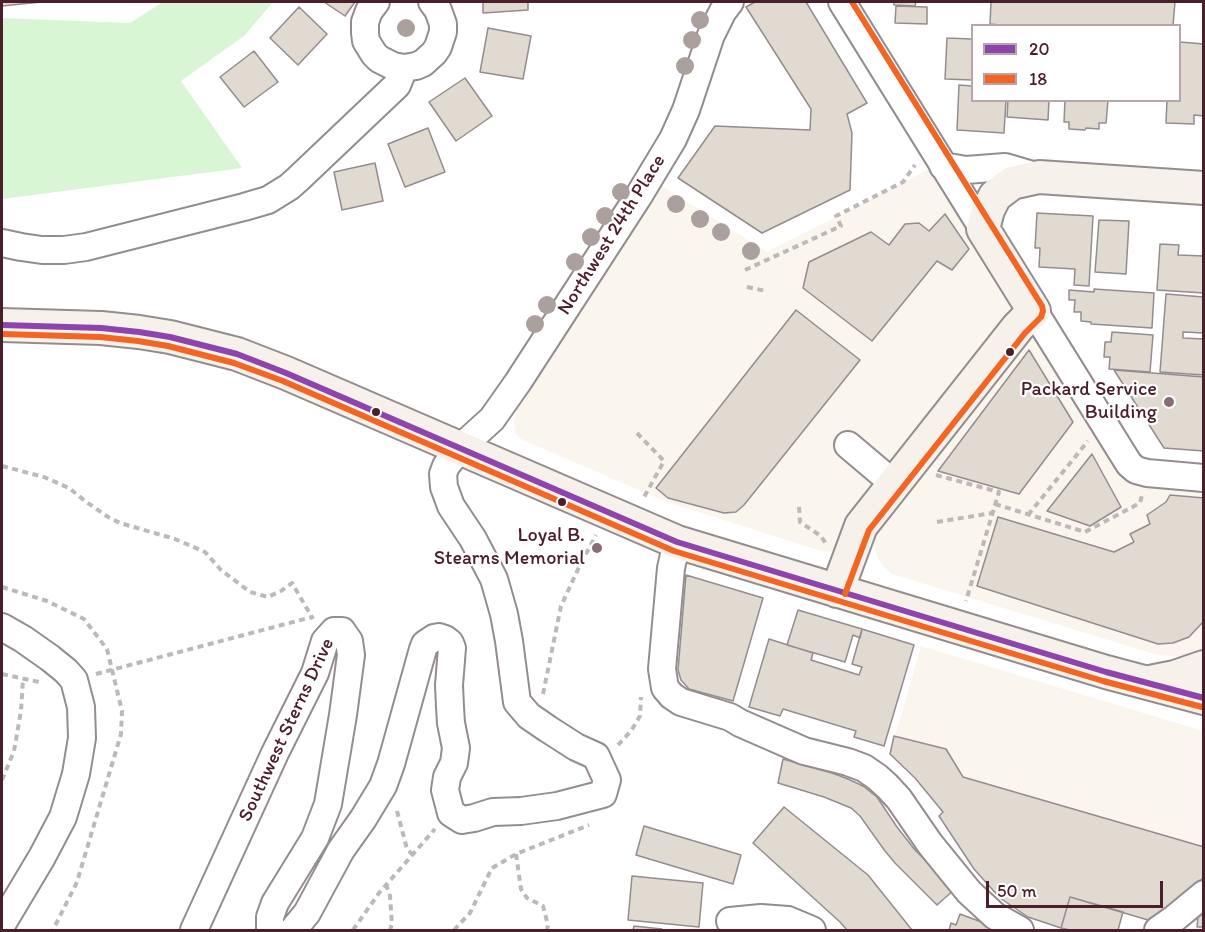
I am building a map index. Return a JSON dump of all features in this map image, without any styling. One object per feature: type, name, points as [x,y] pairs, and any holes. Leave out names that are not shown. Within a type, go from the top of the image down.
[{"type":"main road","points":[[837,591],[861,526],[1018,327],[1034,311],[983,229],[995,196],[1012,183],[1039,177],[1203,188]]},
{"type":"main road","points":[[2,325],[101,328],[139,332],[170,337],[237,354],[677,542],[1144,683],[1203,698]]},
{"type":"main road","points":[[1144,683],[1174,677],[1203,667]]},
{"type":"street","points":[[376,2],[365,22],[366,41],[379,59],[393,66],[404,68],[423,63],[438,46],[443,24],[432,2]]},
{"type":"street","name":"Northwest 24th Place","points":[[460,448],[492,419],[638,197],[680,126],[711,35],[730,2]]},
{"type":"street","points":[[842,2],[983,229]]},
{"type":"street","points":[[2,243],[42,250],[86,247],[268,200],[298,179],[397,85],[404,68]]},
{"type":"street","points":[[943,166],[966,170],[1005,167],[1039,177]]},
{"type":"street","points":[[1034,311],[1129,464],[1136,471],[1203,478]]},
{"type":"street","points":[[848,445],[902,472]]},
{"type":"street","points":[[293,930],[307,913],[340,850],[363,819],[383,786],[423,649],[425,644],[434,638],[445,639],[452,648],[449,685],[451,723],[456,748],[454,764],[447,777],[445,790],[451,813],[462,820],[493,812],[556,807],[603,794],[607,780],[596,756],[576,747],[529,716],[517,702],[507,632],[494,579],[473,539],[451,506],[444,487],[443,474],[446,466],[460,448]]},
{"type":"street","points":[[677,542],[671,568],[662,669],[665,688],[672,696],[681,702],[730,717],[804,751],[864,768],[877,777],[899,799],[930,844],[969,892],[995,916],[1020,930]]},
{"type":"street","points":[[2,627],[50,658],[74,680],[81,707],[82,738],[76,774],[63,817],[2,924]]},
{"type":"street","name":"Southwest Sterns Drive","points":[[194,930],[275,753],[315,673],[325,641],[334,631],[342,631],[349,641],[351,655],[328,804],[315,838],[275,903],[270,916],[272,930]]},
{"type":"street","points":[[1158,930],[1203,894]]},
{"type":"street","points":[[730,921],[761,918],[788,920],[812,930]]},
{"type":"path","points":[[745,270],[841,226],[836,216],[903,182]]},
{"type":"path","points":[[747,287],[766,291]]},
{"type":"path","points":[[529,716],[538,710],[561,606],[580,565],[664,461],[637,433]]},
{"type":"path","points":[[1028,514],[1077,454]]},
{"type":"path","points":[[2,466],[44,477],[69,488],[108,517],[120,523],[175,539],[204,552],[221,570],[250,592],[268,597],[292,583],[325,641]]},
{"type":"path","points":[[902,472],[925,472],[999,492],[957,627]]},
{"type":"path","points":[[995,504],[1085,532],[1140,503]]},
{"type":"path","points":[[799,507],[800,522],[821,536]]},
{"type":"path","points":[[937,522],[992,513]]},
{"type":"path","points":[[99,674],[312,617]]},
{"type":"path","points":[[2,780],[14,751],[21,711],[23,679]]},
{"type":"path","points":[[620,744],[640,716]]},
{"type":"path","points":[[383,786],[392,790],[407,849],[412,855]]},
{"type":"path","points":[[454,930],[470,913],[492,868],[516,854],[593,823],[600,809],[603,794]]},
{"type":"path","points":[[353,930],[386,884],[451,813]]},
{"type":"path","points":[[516,854],[521,889],[527,898],[543,906],[548,925],[547,930]]},
{"type":"path","points":[[386,884],[390,897],[392,924],[390,930]]},
{"type":"shaded area","points":[[935,166],[956,200],[956,213],[1010,297],[1014,308],[1012,320],[836,550],[827,552],[815,549],[664,501],[521,439],[515,432],[514,422],[517,408],[662,186],[767,252]]},
{"type":"shaded area","points":[[1031,337],[1042,342],[1119,475],[1126,481],[1138,485],[1203,490],[1203,655],[1181,657],[1158,655],[892,574],[876,555],[877,529],[1027,338]]},
{"type":"shaded area","points":[[921,646],[1203,731],[1203,877],[1190,891],[1148,920],[1123,912],[1061,928],[1028,917],[1000,898],[974,869],[939,816],[943,812],[915,778],[890,754]]},
{"type":"green space","points":[[163,2],[273,2],[244,36],[181,81],[242,168],[2,199],[2,18],[130,23]]},
{"type":"building","points":[[2,2],[41,2],[2,6]]},
{"type":"building","points":[[324,2],[355,2],[345,16]]},
{"type":"building","points":[[483,2],[528,2],[528,10],[483,13]]},
{"type":"building","points":[[755,2],[806,2],[867,103],[847,114],[852,133],[850,190],[762,233],[678,178],[715,126],[810,130],[811,109],[746,7]]},
{"type":"building","points":[[894,2],[916,2],[915,6],[894,5]]},
{"type":"building","points":[[991,2],[1175,2],[1173,24],[990,24]]},
{"type":"building","points":[[896,6],[927,7],[927,24],[895,23]]},
{"type":"building","points":[[299,7],[327,34],[298,65],[270,38]]},
{"type":"building","points":[[488,28],[531,36],[523,79],[480,72]]},
{"type":"building","points":[[947,38],[971,39],[971,80],[945,79]]},
{"type":"building","points":[[1181,42],[1204,44],[1204,116],[1194,115],[1194,124],[1166,123],[1167,102],[1181,102]]},
{"type":"building","points":[[254,51],[278,82],[244,107],[220,77]]},
{"type":"building","points":[[465,78],[492,116],[456,141],[429,102]]},
{"type":"building","points":[[959,85],[971,86],[971,102],[1006,102],[1004,133],[957,130]]},
{"type":"building","points":[[1008,102],[1049,102],[1048,120],[1007,117]]},
{"type":"building","points":[[1065,102],[1108,102],[1106,123],[1099,123],[1099,129],[1069,129],[1069,122],[1064,122]]},
{"type":"building","points":[[428,128],[445,172],[405,187],[388,144]]},
{"type":"building","points":[[375,163],[383,201],[342,210],[334,172]]},
{"type":"building","points":[[1037,213],[1093,216],[1089,286],[1074,285],[1075,269],[1039,267],[1040,248],[1035,248]]},
{"type":"building","points":[[945,214],[969,249],[952,270],[937,261],[872,341],[803,288],[809,262],[871,232],[889,245],[905,224],[919,223],[929,231]]},
{"type":"building","points":[[1099,220],[1129,221],[1126,274],[1095,272]]},
{"type":"building","points":[[1160,244],[1179,245],[1178,255],[1204,256],[1204,293],[1157,290]]},
{"type":"building","points":[[1094,289],[1154,293],[1152,328],[1091,324],[1091,322],[1081,321],[1081,312],[1074,312],[1075,300],[1069,300],[1069,290],[1094,292]]},
{"type":"building","points":[[1166,294],[1204,297],[1204,333],[1183,332],[1183,338],[1204,339],[1204,375],[1160,372]]},
{"type":"building","points":[[796,310],[860,360],[736,512],[724,513],[668,498],[656,488]]},
{"type":"building","points":[[1112,332],[1153,335],[1150,372],[1109,369],[1110,357],[1104,357],[1105,342],[1111,342]]},
{"type":"building","points":[[1029,350],[1073,422],[1019,494],[938,471]]},
{"type":"building","name":"Packard Service Building","points":[[1114,370],[1204,377],[1204,451],[1164,448]]},
{"type":"building","points":[[1092,454],[1121,507],[1090,526],[1047,511]]},
{"type":"building","points":[[1170,495],[1204,498],[1204,618],[1189,637],[1173,643],[1158,644],[977,586],[998,517],[1114,552],[1134,542],[1130,534],[1150,524],[1147,515],[1166,502]]},
{"type":"building","points":[[686,575],[763,598],[733,701],[689,689],[681,680],[678,670]]},
{"type":"building","points":[[798,610],[862,629],[860,638],[853,635],[845,662],[787,645]]},
{"type":"building","points":[[862,629],[914,645],[884,746],[854,737],[856,731],[783,709],[780,716],[749,707],[769,639],[813,653],[811,660],[859,675],[862,667],[852,664]]},
{"type":"building","points":[[894,736],[946,749],[963,777],[1204,847],[1204,877],[1190,891],[1148,920],[1070,897],[1061,928],[1028,917],[1000,898],[974,869],[939,816],[943,812],[915,778],[890,754]]},
{"type":"building","points":[[783,759],[832,773],[863,786],[877,797],[915,850],[955,889],[937,905],[895,863],[860,816],[851,808],[778,783]]},
{"type":"building","points":[[784,807],[868,875],[912,930],[847,930],[753,843]]},
{"type":"building","points":[[644,826],[741,855],[733,884],[636,855]]},
{"type":"building","points":[[632,876],[703,883],[699,927],[628,920]]},
{"type":"building","points":[[1070,897],[1123,912],[1118,930],[1061,928]]},
{"type":"building","points":[[1204,912],[1204,927],[1197,927],[1198,916]]},
{"type":"building","points":[[960,914],[1000,930],[949,930],[951,923],[956,925]]},
{"type":"building","points":[[634,926],[662,929],[662,930],[633,930]]},
{"type":"transit line","name":"18","points":[[845,594],[869,530],[1025,333],[1041,317],[1043,311],[852,2]]},
{"type":"transit line","name":"20","points":[[2,325],[101,328],[139,332],[170,337],[237,354],[677,542],[1106,672],[1204,698]]},
{"type":"transit line","name":"18","points":[[2,334],[100,337],[138,341],[168,346],[234,363],[283,381],[674,551],[1103,681],[1202,707]]},
{"type":"place","name":"Packard Service Building","points":[[1169,402]]},
{"type":"place","name":"Loyal B. Stearns Memorial","points":[[597,548]]}]
